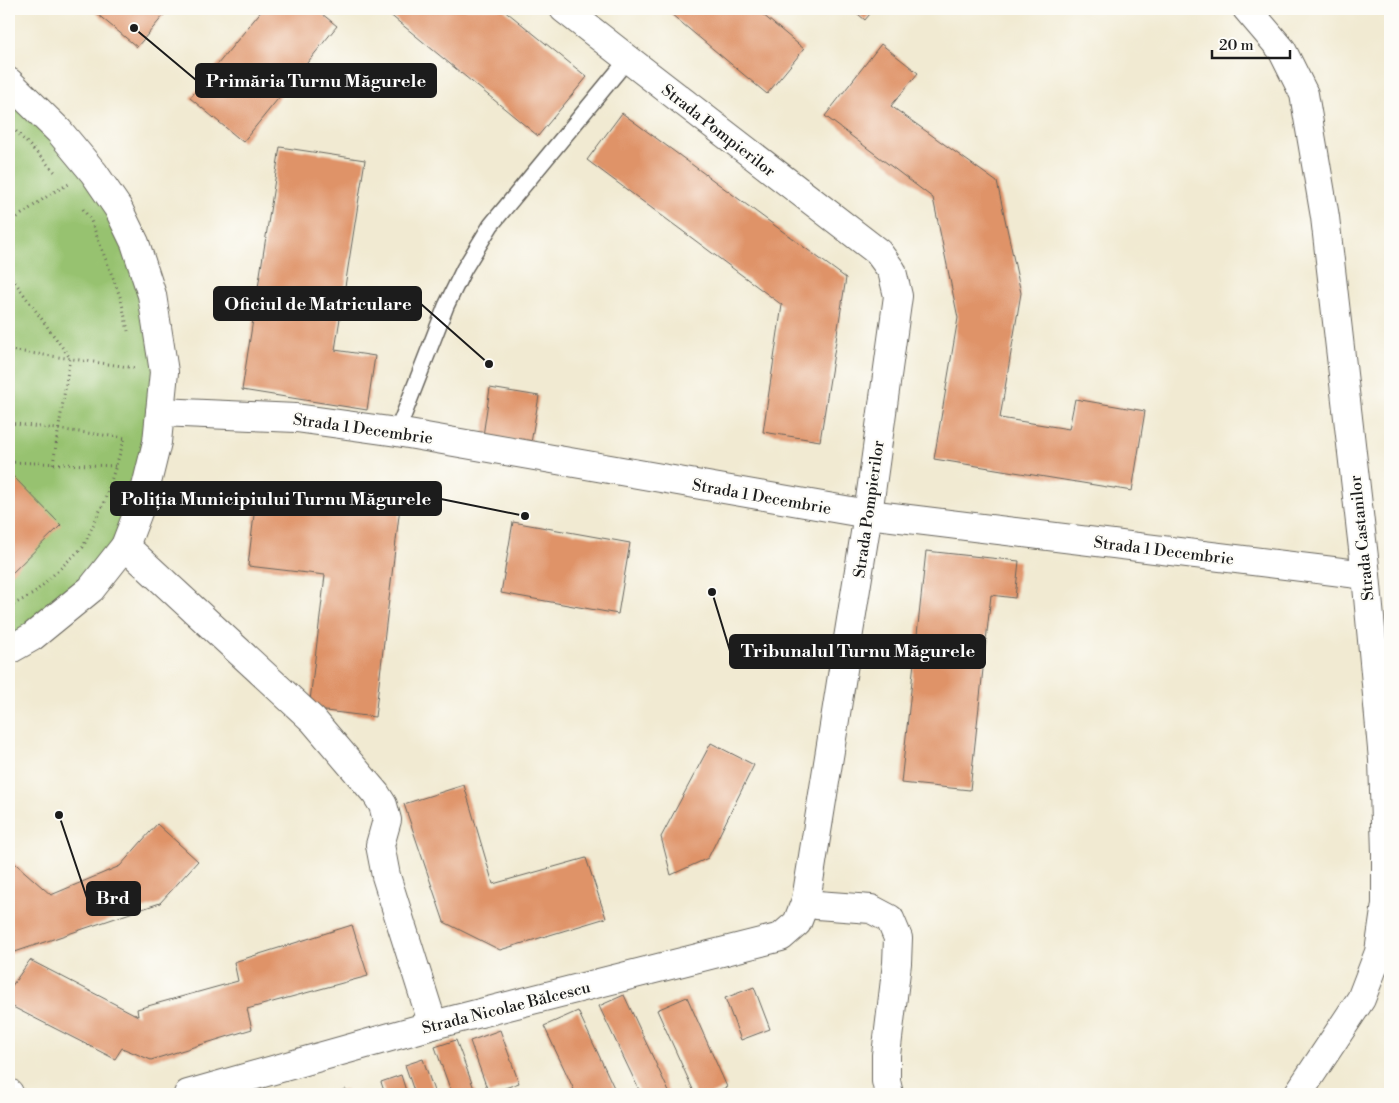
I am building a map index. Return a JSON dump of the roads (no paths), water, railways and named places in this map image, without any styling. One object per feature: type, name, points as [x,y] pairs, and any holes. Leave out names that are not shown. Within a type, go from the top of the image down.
[{"type":"street","name":"Strada Pompierilor","points":[[564,9],[878,252],[892,272],[898,296],[868,514],[806,900]]},
{"type":"street","name":"Strada Castanilor","points":[[1247,9],[1282,50],[1304,94],[1325,218],[1366,575],[1382,760],[1386,904],[1379,952],[1362,999],[1298,1094]]},
{"type":"street","points":[[9,82],[59,131],[94,173],[118,208],[135,244],[152,296],[164,372],[157,442],[143,499],[125,546],[91,589],[32,637],[9,650]]},
{"type":"street","name":"Strada 1 Decembrie","points":[[160,412],[296,418],[397,432],[868,514],[1366,575]]},
{"type":"street","points":[[125,546],[313,720],[376,794],[383,805],[387,820],[380,846],[386,876],[432,1025]]},
{"type":"street","points":[[806,900],[817,905],[871,909],[890,919],[898,938],[897,963],[886,1054],[886,1081],[889,1094]]},
{"type":"street","name":"Strada Nicolae Bălcescu","points":[[188,1094],[432,1025],[781,937],[797,923],[806,900]]},
{"type":"lane","points":[[397,432],[446,306],[468,262],[491,225],[628,59]]},
{"type":"place","name":"Primăria Turnu Măgurele","points":[[134,28]]},
{"type":"place","name":"Oficiul de Matriculare","points":[[489,364]]},
{"type":"place","name":"Poliția Municipiului Turnu Măgurele","points":[[525,516]]},
{"type":"place","name":"Tribunalul Turnu Măgurele","points":[[712,592]]},
{"type":"place","name":"Brd","points":[[59,815]]}]
